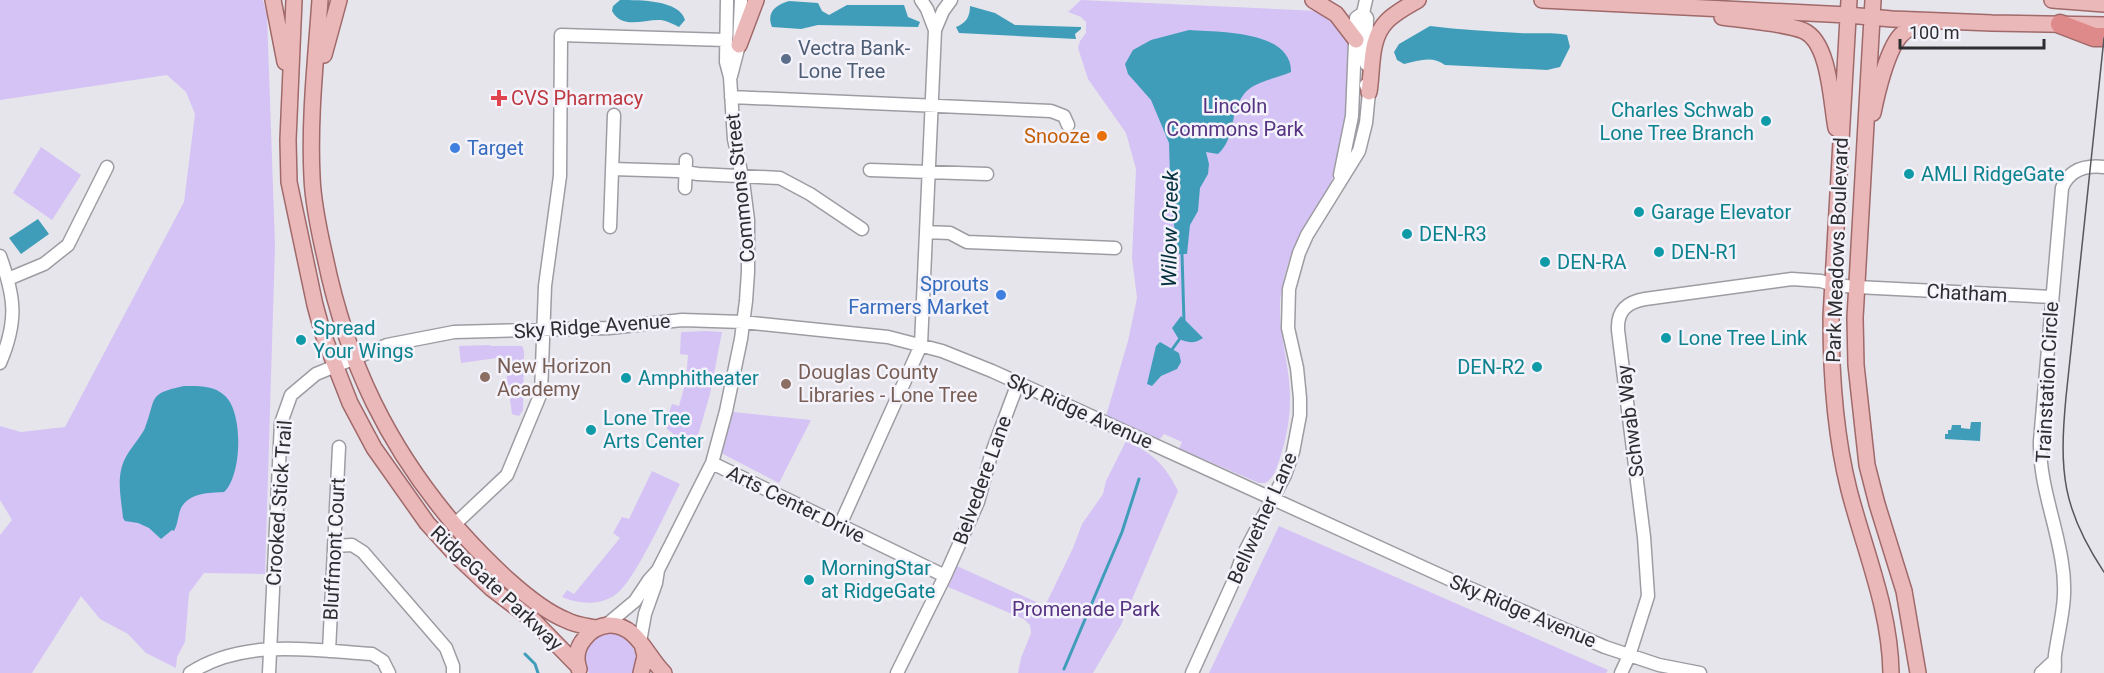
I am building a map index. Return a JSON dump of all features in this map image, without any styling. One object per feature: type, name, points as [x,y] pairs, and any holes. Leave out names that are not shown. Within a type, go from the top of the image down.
[{"type":"highway","points":[[2060,24],[2094,37],[2104,37]]},
{"type":"main road","points":[[273,0],[290,88]]},
{"type":"main road","name":"RidgeGate Parkway","points":[[294,0],[288,148],[289,182],[315,305],[334,365],[350,403],[374,448],[427,524],[491,588],[534,621],[578,669]]},
{"type":"main road","name":"RidgeGate Parkway","points":[[320,0],[313,111],[312,178],[320,234],[339,317],[368,394],[391,438],[415,474],[454,525],[504,575],[541,606],[566,621],[601,627],[622,627],[630,631],[664,673]]},
{"type":"main road","points":[[313,111],[327,40],[339,0]]},
{"type":"main road","points":[[732,42],[756,0]]},
{"type":"main road","points":[[1313,0],[1336,14],[1356,40]]},
{"type":"main road","points":[[1369,92],[1374,46],[1380,29],[1395,15],[1418,0]]},
{"type":"main road","points":[[1542,0],[1848,8],[1871,18],[2104,25]]},
{"type":"main road","name":"Park Meadows Boulevard","points":[[1873,0],[1857,287],[1856,365],[1867,465],[1904,591],[1918,673]]},
{"type":"main road","points":[[2052,0],[2104,4]]},
{"type":"main road","points":[[1630,4],[1804,31],[1818,44],[1823,58],[1840,149]]},
{"type":"main road","name":"Park Meadows Boulevard","points":[[1848,8],[1831,354],[1840,450],[1854,510],[1884,608],[1892,673]]},
{"type":"main road","points":[[1863,169],[1876,96],[1895,43],[1911,27],[1930,21]]},
{"type":"main road","name":"RidgeGate Parkway","points":[[578,669],[577,656],[583,640],[601,627]]},
{"type":"main road","points":[[641,645],[645,656],[641,673]]},
{"type":"street","name":"Commons Street","points":[[727,0],[732,42]]},
{"type":"street","name":"Commons Street","points":[[601,627],[635,602],[658,570],[712,463],[726,411],[743,322],[748,272],[748,220],[734,140],[730,77],[732,42],[741,0]]},
{"type":"street","points":[[840,525],[921,345],[934,30],[927,9],[921,0]]},
{"type":"street","points":[[934,30],[951,0]]},
{"type":"street","name":"Bellwether Lane","points":[[1337,188],[1352,116],[1356,18],[1365,6]]},
{"type":"street","name":"Bellwether Lane","points":[[1192,673],[1242,557],[1285,475],[1293,452],[1300,411],[1299,376],[1288,328],[1291,281],[1307,235],[1359,151],[1366,123],[1369,92],[1365,84],[1367,18],[1365,6]]},
{"type":"street","points":[[454,525],[507,475],[541,393],[545,286],[560,176],[561,35],[663,43],[732,42]]},
{"type":"street","points":[[731,98],[1052,111],[1064,116],[1068,125]]},
{"type":"street","points":[[610,227],[614,115]]},
{"type":"street","points":[[685,188],[686,166]]},
{"type":"street","points":[[612,169],[686,166],[698,174],[780,178],[790,182],[862,229]]},
{"type":"street","points":[[8,279],[44,264],[68,245],[107,167]]},
{"type":"street","name":"Trainstation Circle","points":[[2041,673],[2054,667],[2063,614],[2065,583],[2043,477],[2040,446],[2063,186],[2075,171],[2104,167]]},
{"type":"street","points":[[870,170],[987,174]]},
{"type":"street","points":[[926,232],[950,233],[967,242],[1115,248]]},
{"type":"street","points":[[0,256],[13,299],[13,320],[0,363]]},
{"type":"street","name":"Schwab Way","points":[[1621,673],[1629,656],[1648,596],[1648,586],[1618,318],[1626,306],[1634,301],[1746,287],[1766,282],[1807,279],[1821,280],[1833,285]]},
{"type":"street","name":"Chatham","points":[[1833,285],[2052,297]]},
{"type":"street","name":"Sky Ridge Avenue","points":[[353,358],[387,345],[454,332],[609,328],[682,320],[743,322],[866,334],[921,345],[968,360],[1483,594],[1629,656],[1700,673]]},
{"type":"street","name":"Crooked Stick Trail","points":[[269,673],[281,423],[291,395],[310,377],[353,358]]},
{"type":"street","name":"Belvedere Lane","points":[[897,673],[945,576],[978,502],[991,455],[1018,383]]},
{"type":"street","name":"Bluffmont Court","points":[[329,651],[339,447]]},
{"type":"street","name":"Arts Center Drive","points":[[712,463],[945,576]]},
{"type":"street","points":[[334,546],[352,545],[363,552],[447,648],[453,673]]},
{"type":"street","name":"Commons Street","points":[[641,645],[645,614],[658,570]]},
{"type":"street","points":[[190,673],[219,657],[245,651],[269,650],[372,654],[383,661],[389,673]]},
{"type":"green space","points":[[0,0],[263,0],[267,15],[275,246],[265,574],[204,573],[189,593],[185,642],[177,657],[176,668],[146,653],[128,634],[100,619],[81,596],[32,673],[0,673],[0,535],[12,520],[0,500],[0,426],[21,432],[65,427],[184,202],[195,114],[186,92],[167,75],[0,100]]},
{"type":"green space","name":"Lincoln Commons Park","points":[[1081,0],[1318,11],[1337,26],[1347,40],[1349,46],[1345,129],[1338,161],[1328,188],[1294,247],[1281,291],[1281,323],[1289,380],[1290,411],[1278,464],[1272,477],[1265,483],[1259,483],[1179,449],[1182,442],[1164,434],[1159,440],[1106,416],[1128,341],[1137,298],[1132,258],[1136,169],[1126,133],[1088,79],[1078,48],[1086,33],[1086,22],[1081,17],[1068,12]]},
{"type":"green space","points":[[41,147],[81,175],[52,220],[13,193]]},
{"type":"green space","points":[[681,332],[722,332],[710,394],[695,446],[682,441],[666,428],[666,421],[672,404],[679,406],[686,381],[688,355],[680,354]]},
{"type":"green space","points":[[459,346],[522,346],[524,351],[523,410],[519,416],[512,414],[504,357],[461,363]]},
{"type":"green space","points":[[733,412],[811,420],[779,483],[723,454],[721,450]]},
{"type":"green space","name":"Promenade Park","points":[[1126,441],[1151,455],[1168,474],[1178,491],[1121,625],[1093,673],[1018,673],[1031,633],[1030,625],[1024,619],[948,587],[957,566],[1045,606],[1082,524],[1103,494],[1106,481]]},
{"type":"green space","points":[[652,471],[680,484],[650,544],[623,588],[609,599],[596,602],[575,601],[562,597],[567,590],[574,594],[620,538],[613,533],[622,517],[629,519]]},
{"type":"green space","points":[[1279,526],[1608,670],[1606,673],[1209,673]]},
{"type":"green space","points":[[611,633],[624,638],[633,647],[636,659],[632,673],[589,673],[585,659],[588,647],[597,638]]},
{"type":"water","points":[[620,0],[658,2],[668,5],[682,13],[685,20],[679,27],[661,20],[627,22],[616,17],[612,11],[613,6]]},
{"type":"water","points":[[789,1],[818,3],[822,11],[829,15],[847,5],[904,5],[908,17],[920,22],[918,27],[818,25],[801,29],[772,27],[771,13]]},
{"type":"water","points":[[970,6],[995,13],[1015,25],[1081,27],[1081,29],[1075,34],[1076,39],[959,33],[956,27],[967,19]]},
{"type":"water","points":[[1430,26],[1561,34],[1567,35],[1570,47],[1560,67],[1547,70],[1445,65],[1430,59],[1404,64],[1397,60],[1394,52],[1399,44]]},
{"type":"water","points":[[1189,30],[1234,33],[1267,41],[1279,48],[1288,58],[1291,72],[1259,83],[1248,90],[1239,101],[1224,148],[1218,154],[1206,152],[1209,164],[1208,174],[1200,188],[1198,211],[1190,225],[1187,254],[1179,254],[1171,208],[1169,143],[1151,100],[1128,74],[1125,64],[1133,50],[1151,40]]},
{"type":"water","points":[[38,219],[49,234],[21,254],[9,238]]},
{"type":"water","points":[[1181,316],[1203,338],[1190,342],[1178,338],[1172,328]]},
{"type":"water","points":[[1160,342],[1179,353],[1181,362],[1177,369],[1161,376],[1152,386],[1147,384],[1156,346]]},
{"type":"water","points":[[184,386],[215,389],[230,403],[238,429],[237,458],[230,484],[224,492],[200,494],[189,499],[181,508],[174,531],[172,530],[161,539],[149,528],[125,521],[123,518],[121,470],[127,455],[145,428],[155,398],[164,392]]},
{"type":"water","points":[[1971,422],[1981,422],[1980,441],[1945,439],[1945,434],[1948,434],[1952,425],[1961,425],[1961,428],[1970,429]]},
{"type":"waterway","name":"Willow Creek","points":[[1182,254],[1184,322]]},
{"type":"waterway","name":"Willow Creek","points":[[1171,351],[1181,337]]},
{"type":"waterway","name":"Willow Creek","points":[[1064,669],[1122,532],[1139,479]]},
{"type":"waterway","points":[[525,654],[535,664],[538,673]]},
{"type":"tram line","points":[[2104,38],[2066,397],[2063,447],[2067,489],[2072,508],[2079,528],[2104,572]]},
{"type":"place","name":"Vectra Bank- Lone Tree","points":[[786,59]]},
{"type":"place","name":"CVS Pharmacy","points":[[499,98]]},
{"type":"place","name":"Charles Schwab Lone Tree Branch","points":[[1766,121]]},
{"type":"place","name":"Snooze","points":[[1102,136]]},
{"type":"place","name":"Target","points":[[455,148]]},
{"type":"place","name":"AMLI RidgeGate","points":[[1909,174]]},
{"type":"place","name":"Garage Elevator","points":[[1639,212]]},
{"type":"place","name":"DEN-R3","points":[[1407,234]]},
{"type":"place","name":"DEN-R1","points":[[1659,252]]},
{"type":"place","name":"DEN-RA","points":[[1545,262]]},
{"type":"place","name":"Sprouts Farmers Market","points":[[1001,295]]},
{"type":"place","name":"Lone Tree Link","points":[[1666,338]]},
{"type":"place","name":"Spread Your Wings","points":[[301,340]]},
{"type":"place","name":"DEN-R2","points":[[1537,367]]},
{"type":"place","name":"New Horizon Academy","points":[[485,377]]},
{"type":"place","name":"Amphitheater","points":[[626,378]]},
{"type":"place","name":"Douglas County Libraries - Lone Tree","points":[[786,384]]},
{"type":"place","name":"Lone Tree Arts Center","points":[[591,430]]},
{"type":"place","name":"MorningStar at RidgeGate","points":[[809,580]]}]
